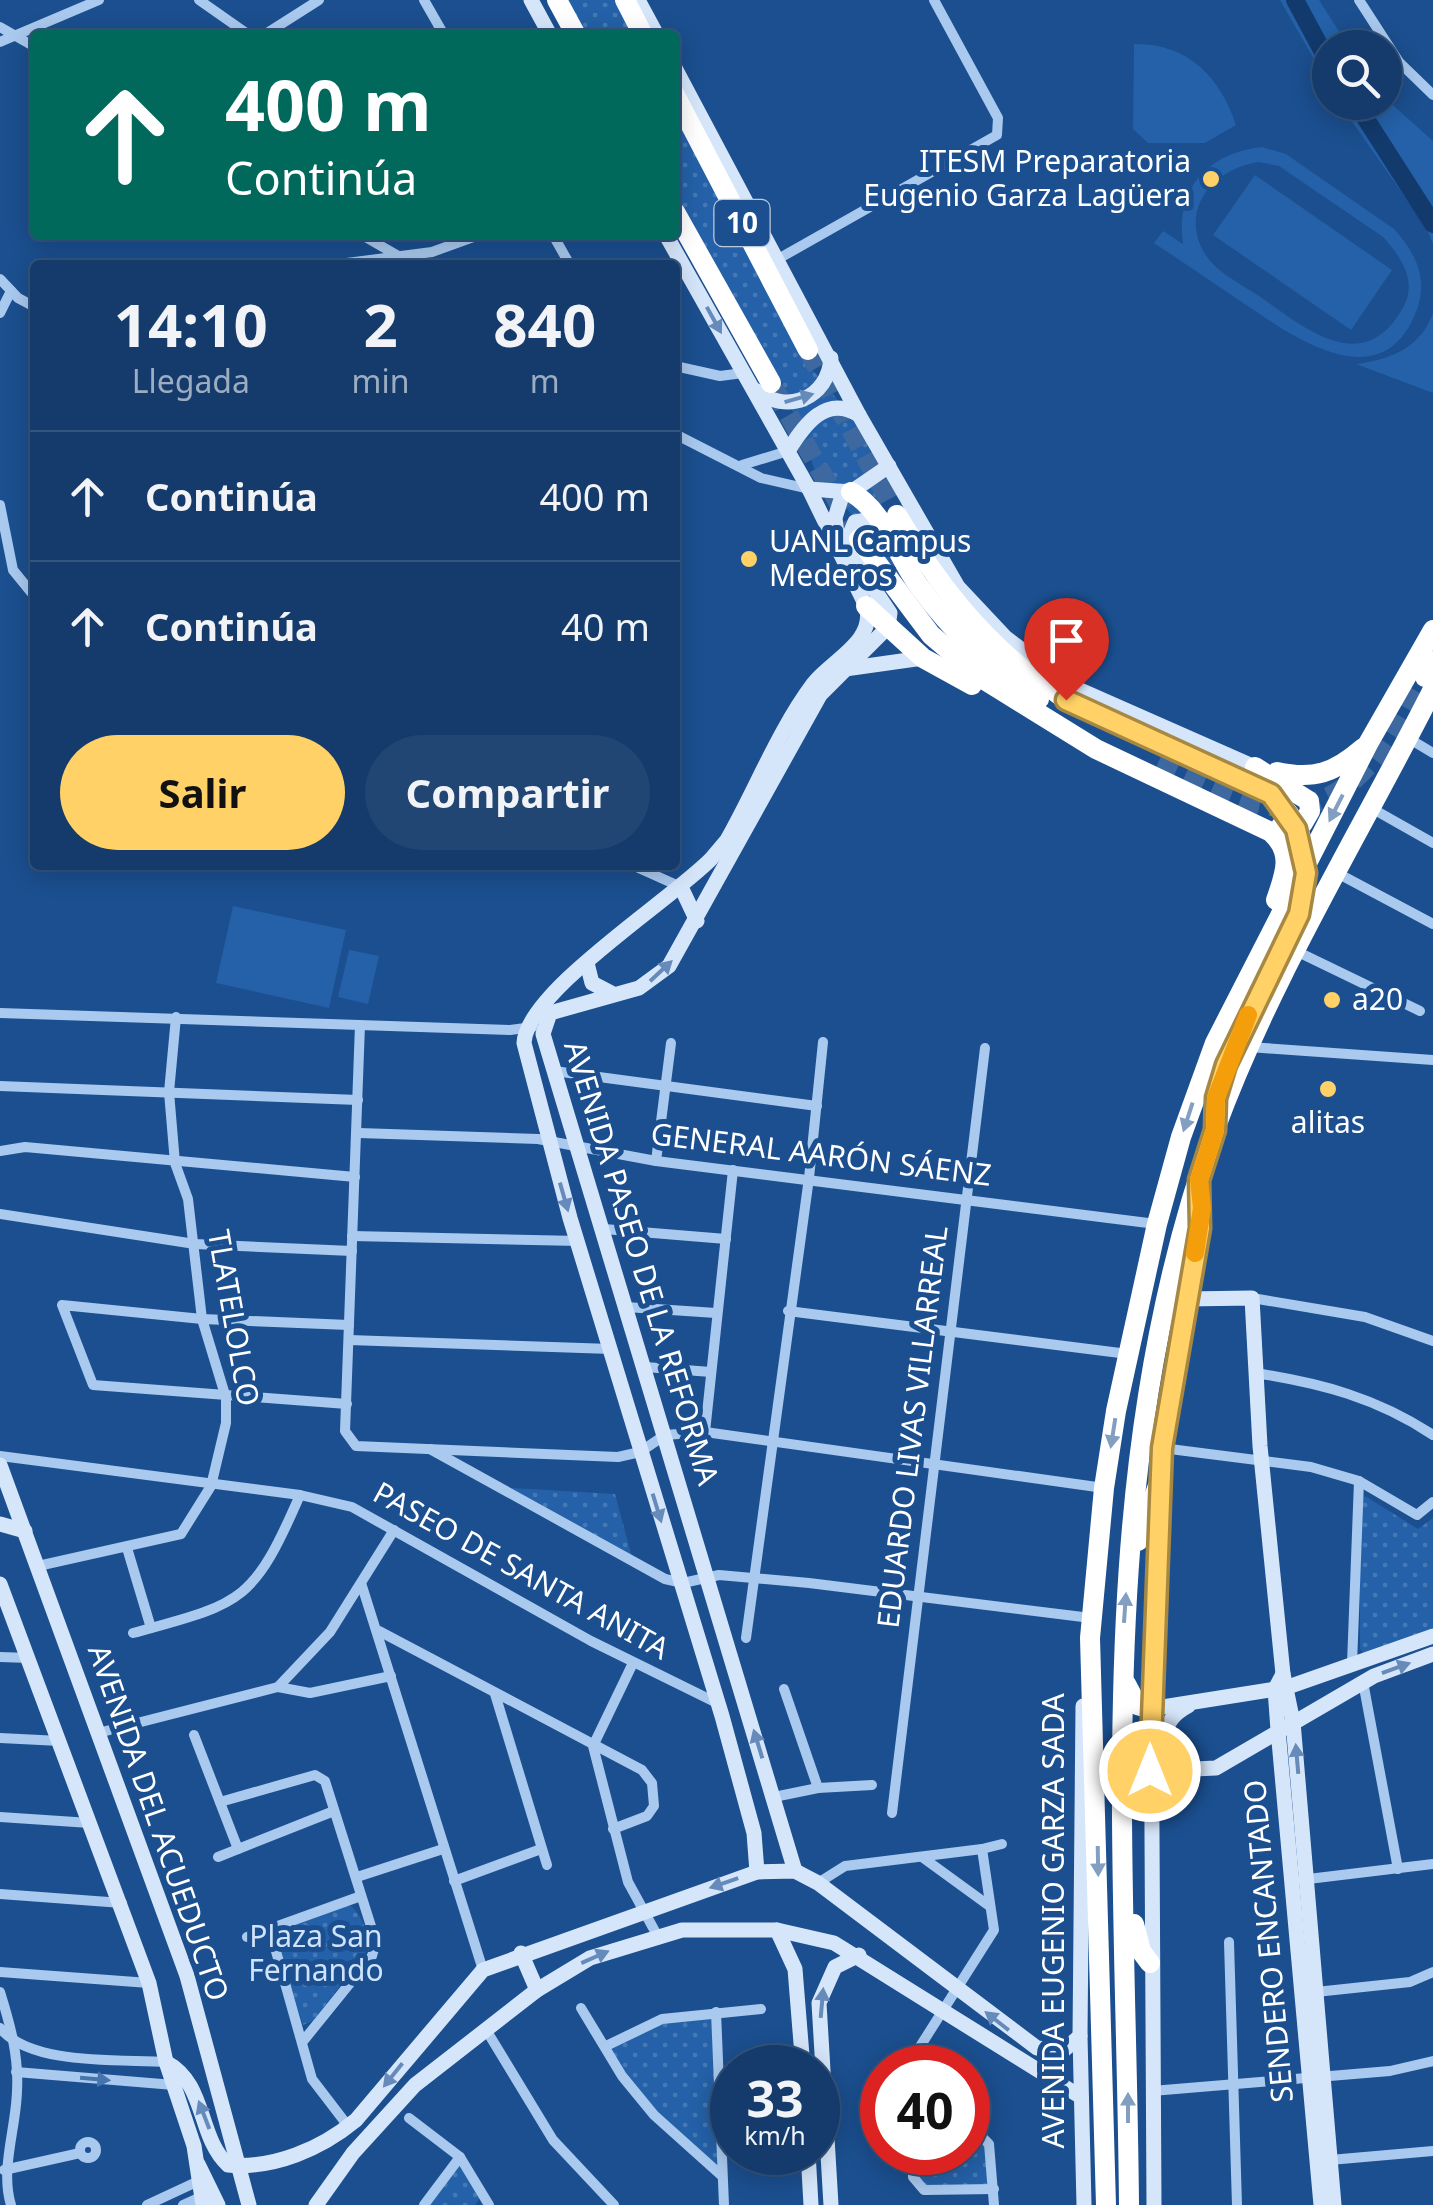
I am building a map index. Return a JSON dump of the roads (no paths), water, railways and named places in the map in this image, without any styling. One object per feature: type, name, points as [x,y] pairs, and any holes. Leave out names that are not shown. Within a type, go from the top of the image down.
[{"type":"highway","points":[[557,0],[573,30]]},
{"type":"highway","points":[[625,0],[641,30]]},
{"type":"highway","name":"10","points":[[680,106],[808,350]]},
{"type":"highway","name":"10","points":[[680,223],[754,379]]},
{"type":"highway","points":[[847,492],[890,522],[962,615],[1044,686],[1261,787],[1277,800],[1296,829],[1306,893],[1226,1065],[1216,1098],[1215,1130]]},
{"type":"highway","points":[[890,522],[919,587],[974,648],[1011,681],[1097,735]]},
{"type":"highway","points":[[852,542],[930,635],[983,679],[1065,731]]},
{"type":"highway","points":[[867,610],[924,658],[1029,717],[1271,832],[1286,852],[1286,871],[1254,963]]},
{"type":"highway","name":"AVENIDA EUGENIO GARZA SADA","points":[[1106,2205],[1091,1628],[1104,1488],[1128,1354],[1157,1224],[1196,1090],[1254,963],[1369,742],[1433,630]]},
{"type":"highway","points":[[1005,637],[1044,686]]},
{"type":"highway","points":[[1129,2205],[1124,1607],[1136,1478],[1155,1364],[1199,1180],[1215,1130],[1249,1047],[1296,951],[1408,738],[1430,675]]},
{"type":"highway","points":[[1040,716],[1097,735],[1158,763]]},
{"type":"highway","points":[[1255,767],[1314,777],[1342,766],[1369,742]]},
{"type":"highway","points":[[1214,802],[1280,826],[1304,822],[1310,812],[1306,796],[1255,767]]},
{"type":"highway","points":[[1130,1562],[1159,1483]]},
{"type":"highway","points":[[1124,1676],[1133,1702],[1150,1709]]},
{"type":"highway","points":[[1126,1883],[1141,1950],[1150,1964]]},
{"type":"street","points":[[0,42],[99,0]]},
{"type":"street","points":[[199,0],[242,30]]},
{"type":"street","points":[[272,30],[319,0]]},
{"type":"street","points":[[424,0],[437,30]]},
{"type":"street","points":[[531,0],[547,30]]},
{"type":"street","points":[[638,0],[654,30]]},
{"type":"street","points":[[778,259],[996,135],[998,118],[934,0]]},
{"type":"street","points":[[1359,0],[1399,62],[1433,95]]},
{"type":"street","points":[[0,26],[30,43]]},
{"type":"street","points":[[680,77],[944,566],[1005,637],[1068,685],[1255,767]]},
{"type":"street","points":[[370,240],[405,260]]},
{"type":"street","points":[[380,260],[462,240]]},
{"type":"street","points":[[669,240],[754,379],[867,610]]},
{"type":"street","points":[[0,279],[30,304]]},
{"type":"street","points":[[0,313],[11,291]]},
{"type":"street","points":[[680,367],[754,379],[770,399],[800,401],[825,383],[830,358]]},
{"type":"street","points":[[742,465],[788,451],[804,426],[822,411],[837,408],[860,414]]},
{"type":"street","points":[[680,436],[776,483],[809,489],[847,492],[889,466]]},
{"type":"street","points":[[847,492],[835,523],[852,542],[888,608],[888,628]]},
{"type":"street","points":[[0,506],[13,570],[30,591]]},
{"type":"street","points":[[852,542],[855,522],[890,522]]},
{"type":"street","name":"AVENIDA PASEO DE LA REFORMA","points":[[756,1872],[754,1834],[548,1141],[526,1054],[525,1029],[554,989],[681,887],[727,840],[812,684],[859,640],[867,610]]},
{"type":"street","name":"AVENIDA PASEO DE LA REFORMA","points":[[795,1871],[554,1071],[544,1025],[550,1013],[650,983],[669,966],[820,695],[888,628]]},
{"type":"street","points":[[845,668],[924,658]]},
{"type":"street","points":[[1408,738],[1433,753]]},
{"type":"street","points":[[1372,809],[1433,843]]},
{"type":"street","points":[[643,870],[681,887],[697,921]]},
{"type":"street","points":[[1338,874],[1433,924]]},
{"type":"street","points":[[1296,951],[1420,1011]]},
{"type":"street","points":[[587,963],[592,983],[613,994]]},
{"type":"street","points":[[0,1013],[525,1029],[544,1025]]},
{"type":"street","name":"TLATELOLCO","points":[[38,1566],[181,1534],[211,1486],[222,1450],[226,1398],[202,1319],[188,1200],[175,1163],[169,1092],[176,1016]]},
{"type":"street","points":[[360,1025],[345,1431],[350,1441],[364,1448],[618,1458],[640,1452],[665,1436],[704,1432],[1104,1488]]},
{"type":"street","points":[[746,1638],[808,1178],[822,1042]]},
{"type":"street","points":[[656,1160],[671,1043]]},
{"type":"street","points":[[1249,1047],[1433,1060]]},
{"type":"street","name":"EDUARDO LIVAS VILLARREAL","points":[[892,1814],[985,1048]]},
{"type":"street","points":[[554,1071],[817,1106]]},
{"type":"street","points":[[0,1086],[358,1100]]},
{"type":"street","name":"GENERAL AARÓN SÁENZ","points":[[359,1132],[548,1141],[656,1160],[1157,1224]]},
{"type":"street","points":[[0,1151],[25,1147],[356,1178]]},
{"type":"street","points":[[704,1432],[733,1170]]},
{"type":"street","points":[[1154,2205],[1150,1709],[1159,1483],[1200,1228],[1199,1180]]},
{"type":"street","points":[[0,1214],[195,1244],[352,1250]]},
{"type":"street","points":[[604,1229],[726,1240]]},
{"type":"street","points":[[352,1236],[580,1241]]},
{"type":"street","points":[[1186,1299],[1252,1298],[1365,1316],[1433,1341]]},
{"type":"street","name":"SENDERO ENCANTADO","points":[[1252,1298],[1282,1683],[1278,1730],[1316,1992],[1315,2076],[1334,2205]]},
{"type":"street","points":[[346,1404],[226,1398],[93,1385],[62,1304],[202,1319],[349,1325]]},
{"type":"street","points":[[626,1307],[716,1312]]},
{"type":"street","points":[[788,1311],[1128,1354]]},
{"type":"street","points":[[349,1340],[611,1349]]},
{"type":"street","points":[[645,1367],[710,1372]]},
{"type":"street","points":[[1255,1373],[1335,1387],[1403,1415],[1433,1435]]},
{"type":"street","points":[[428,1448],[654,1574],[679,1581],[755,1578],[916,1596],[1091,1628]]},
{"type":"street","points":[[1162,1448],[1262,1458],[1359,1481],[1417,1515],[1433,1502]]},
{"type":"street","name":"PASEO DE SANTA ANITA","points":[[0,1456],[300,1495],[352,1507],[633,1663],[717,1703]]},
{"type":"street","name":"AVENIDA DEL ACUEDUCTO","points":[[0,1465],[4,1488],[25,1530],[187,1976],[250,2205]]},
{"type":"street","points":[[1352,1664],[1359,1481]]},
{"type":"street","points":[[133,1634],[228,1605],[246,1591],[278,1546],[300,1495]]},
{"type":"street","points":[[16,1507],[0,1522],[25,1530]]},
{"type":"street","points":[[278,1687],[330,1632],[394,1530]]},
{"type":"street","points":[[126,1548],[151,1628]]},
{"type":"street","name":"AVENIDA DEL ACUEDUCTO","points":[[0,1584],[122,1903],[149,1983],[166,2062],[205,2189]]},
{"type":"street","points":[[362,1586],[483,1970]]},
{"type":"street","name":"AVENIDA EUGENIO GARZA SADA","points":[[1084,2205],[1080,2097],[1080,1768],[1091,1628]]},
{"type":"street","points":[[379,1631],[634,1765],[652,1783],[655,1801],[651,1812],[613,1829]]},
{"type":"street","points":[[1150,1709],[1282,1683],[1431,1637],[1433,1655],[1363,1682],[1216,1768],[1150,1771]]},
{"type":"street","points":[[0,1657],[29,1658]]},
{"type":"street","points":[[633,1663],[593,1746],[628,1882],[657,1935]]},
{"type":"street","points":[[98,1733],[278,1687],[310,1693],[391,1676]]},
{"type":"street","points":[[1363,1682],[1398,1869]]},
{"type":"street","name":"SENDERO ENCANTADO","points":[[1282,1683],[1293,1722],[1321,2205]]},
{"type":"street","points":[[784,1688],[818,1788]]},
{"type":"street","points":[[495,1694],[547,1865]]},
{"type":"street","points":[[1189,1772],[1168,1752],[1164,1735],[1173,1717],[1196,1701]]},
{"type":"street","points":[[194,1735],[238,1849]]},
{"type":"street","points":[[0,1738],[60,1741]]},
{"type":"street","points":[[220,1802],[315,1775],[325,1781],[375,1948],[304,2040]]},
{"type":"street","points":[[774,1797],[818,1788],[872,1785]]},
{"type":"street","points":[[218,1858],[334,1811]]},
{"type":"street","points":[[0,1817],[90,1823]]},
{"type":"street","points":[[754,1834],[774,1850],[788,1847]]},
{"type":"street","points":[[818,1883],[845,1866],[1002,1844]]},
{"type":"street","points":[[924,2045],[994,1930],[982,1848]]},
{"type":"street","points":[[356,1877],[443,1849]]},
{"type":"street","points":[[454,1881],[540,1849]]},
{"type":"street","points":[[922,1857],[988,1905]]},
{"type":"street","points":[[1301,1880],[1433,1864]]},
{"type":"street","points":[[147,2205],[205,2189],[314,2148],[348,2126],[483,1970],[521,1953],[756,1872],[795,1871],[818,1883],[1036,2048],[1062,2050],[1080,2036]]},
{"type":"street","points":[[0,1894],[122,1903]]},
{"type":"street","points":[[247,1937],[361,1896]]},
{"type":"street","points":[[316,2205],[353,2153],[436,2067],[488,2032],[537,1990],[590,1958],[657,1935],[707,1927],[808,1934],[859,1955],[1080,2097]]},
{"type":"street","points":[[270,1930],[312,2079],[348,2126]]},
{"type":"street","points":[[777,1930],[795,1969],[801,2045]]},
{"type":"street","points":[[1229,1942],[1237,2205]]},
{"type":"street","points":[[521,1953],[537,1990]]},
{"type":"street","points":[[831,2205],[819,2003],[826,1978],[835,1967],[859,1955]]},
{"type":"street","points":[[0,1972],[149,1983]]},
{"type":"street","points":[[1316,1992],[1410,1982],[1433,1972]]},
{"type":"street","points":[[0,1992],[14,2041],[16,2072],[14,2120],[2,2178],[11,2205]]},
{"type":"street","points":[[581,2008],[622,2076],[654,2115],[722,2176]]},
{"type":"street","points":[[606,2046],[662,2020],[760,2008]]},
{"type":"street","points":[[716,2012],[724,2205]]},
{"type":"street","points":[[0,2028],[14,2041],[47,2054],[166,2062],[184,2072],[223,2161],[240,2174]]},
{"type":"street","points":[[488,2032],[553,2140],[614,2205]]},
{"type":"street","points":[[416,2045],[436,2067]]},
{"type":"street","points":[[1152,2090],[1390,2071],[1433,2061]]},
{"type":"street","points":[[16,2072],[174,2085]]},
{"type":"street","points":[[410,2118],[460,2157],[486,2200],[475,2205]]},
{"type":"street","points":[[1330,2160],[1433,2151]]},
{"type":"street","points":[[4,2170],[80,2153]]},
{"type":"street","points":[[990,2153],[994,2205]]},
{"type":"street","points":[[424,2205],[460,2157]]},
{"type":"street","points":[[809,2175],[811,2205]]},
{"type":"street","points":[[914,2175],[924,2190],[994,2189]]},
{"type":"street","points":[[183,2205],[205,2189]]},
{"type":"waterway","points":[[1295,0],[1312,32]]},
{"type":"waterway","points":[[1367,120],[1433,224]]},
{"type":"tunnel","points":[[808,350],[897,515]]},
{"type":"tunnel","points":[[774,389],[859,539]]},
{"type":"tunnel","points":[[1158,763],[1242,799],[1277,806],[1307,804],[1333,794],[1356,778],[1394,731],[1425,677]]},
{"type":"place","name":"ITESM Preparatoria Eugenio Garza Lagüera","points":[[1211,179]]},
{"type":"place","name":"UANL Campus Mederos","points":[[749,559]]},
{"type":"place","name":"a20","points":[[1332,1000]]},
{"type":"place","name":"alitas","points":[[1328,1089]]},
{"type":"park label","name":"Plaza San Fernando","points":[[316,1954]]}]
